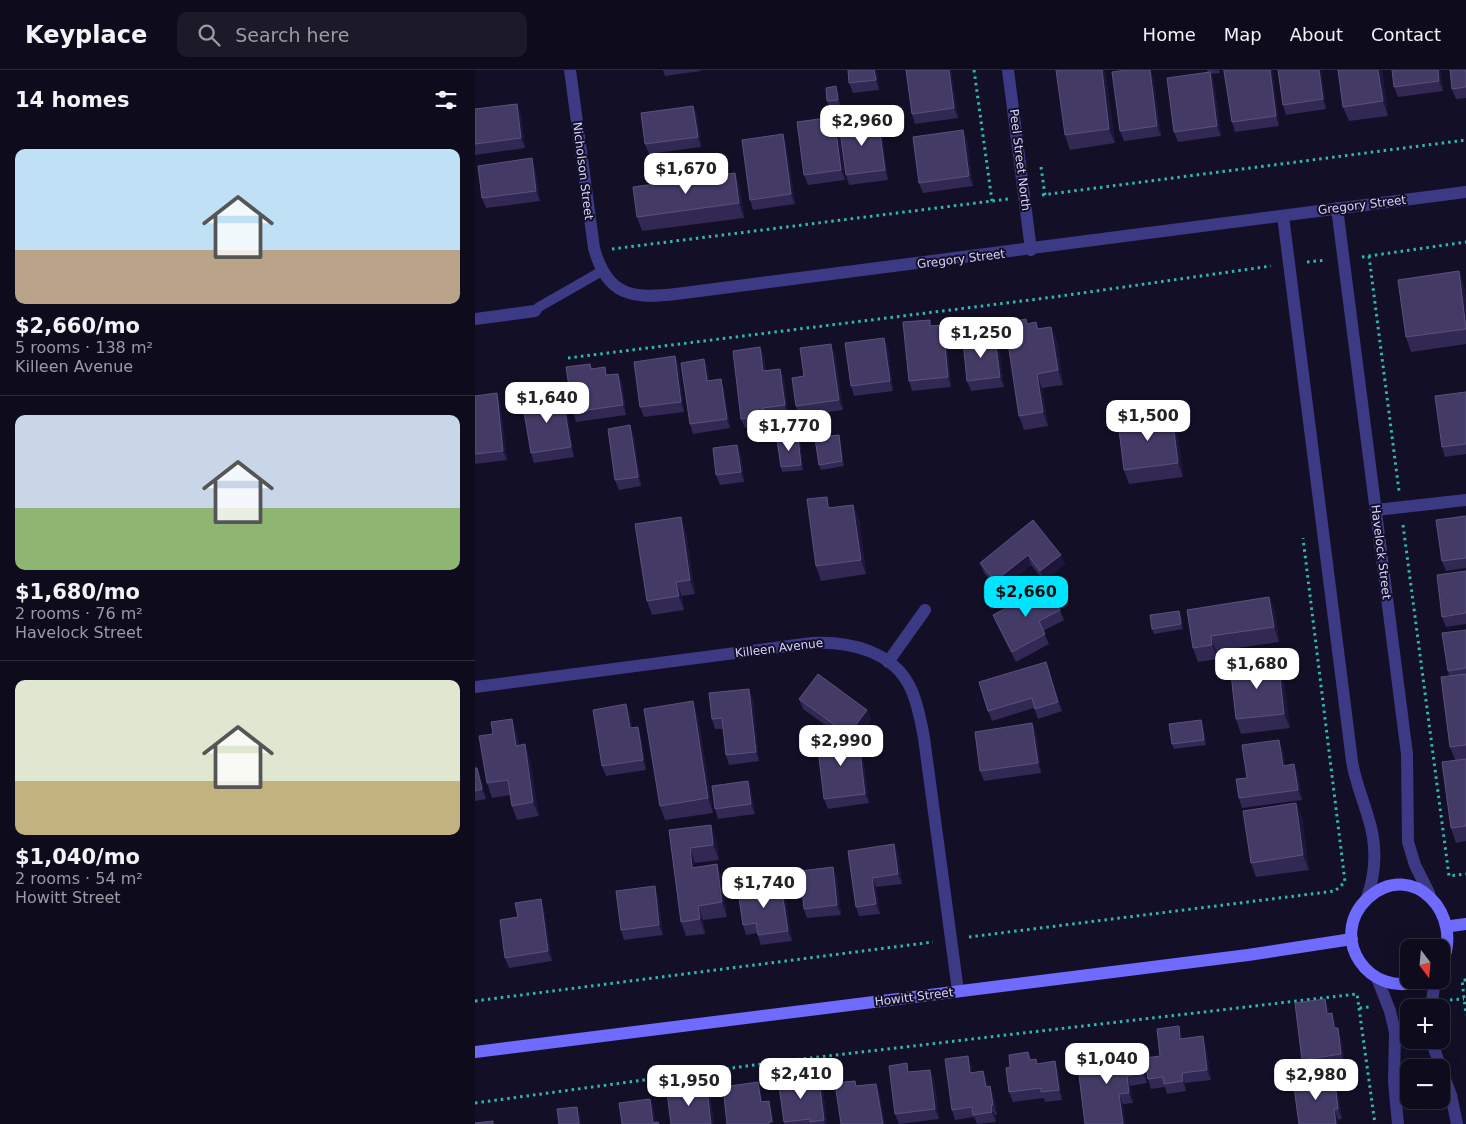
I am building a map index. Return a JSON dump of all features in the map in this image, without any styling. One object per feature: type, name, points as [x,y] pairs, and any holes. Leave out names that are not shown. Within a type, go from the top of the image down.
[{"type":"street","name":"Nicholson Street","points":[[569,70],[594,251],[602,271]]},
{"type":"street","name":"Peel Street North","points":[[1008,70],[1031,250]]},
{"type":"street","name":"Gregory Street","points":[[602,271],[617,288],[633,294],[652,296],[1031,250],[1466,192]]},
{"type":"street","name":"Havelock Street","points":[[1337,208],[1407,754],[1409,842],[1415,865],[1429,893]]},
{"type":"street","points":[[1283,216],[1351,761],[1373,835],[1373,873],[1367,898],[1354,921],[1352,939],[1357,957],[1369,972],[1377,978],[1400,985]]},
{"type":"street","points":[[475,319],[535,311]]},
{"type":"street","points":[[1376,510],[1466,500]]},
{"type":"street","points":[[887,662],[925,610]]},
{"type":"street","name":"Killeen Avenue","points":[[475,687],[821,642],[837,642],[859,647],[879,656],[907,681],[915,697],[957,992]]},
{"type":"street","points":[[1367,898],[1379,890],[1393,886],[1415,887],[1429,893],[1443,907],[1451,926],[1450,948]]},
{"type":"street","points":[[1451,926],[1466,924]]},
{"type":"street","name":"Howitt Street","points":[[475,1052],[1248,955],[1352,939]]},
{"type":"street","points":[[1377,978],[1394,1022],[1396,1038],[1394,1082],[1398,1124]]},
{"type":"street","points":[[1450,1092],[1457,1124]]},
{"type":"lane","points":[[535,311],[602,271]]},
{"type":"path","points":[[974,70],[992,201]]},
{"type":"path","points":[[594,251],[1466,140]]},
{"type":"path","points":[[568,358],[1053,298],[1289,264],[1369,256],[1466,242]]},
{"type":"path","points":[[1369,256],[1449,876],[1466,874]]},
{"type":"path","points":[[475,1001],[1335,891],[1345,882],[1302,530]]},
{"type":"path","points":[[1466,980],[1462,980],[1466,1015]]},
{"type":"path","points":[[475,1103],[776,1062],[1357,994],[1375,1124]]},
{"type":"path","points":[[1450,1002],[1464,1000]]},
{"type":"path","points":[[1359,1008],[1388,1005]]},
{"type":"building","points":[[848,70],[874,70],[876,80],[849,83]]},
{"type":"building","points":[[906,70],[949,70],[954,108],[912,114]]},
{"type":"building","points":[[1056,70],[1102,70],[1109,129],[1065,135]]},
{"type":"building","points":[[1150,70],[1157,126],[1120,131],[1112,72]]},
{"type":"building","points":[[1224,70],[1270,70],[1276,116],[1232,122]]},
{"type":"building","points":[[1278,70],[1319,70],[1323,99],[1283,105]]},
{"type":"building","points":[[1338,70],[1378,70],[1383,101],[1343,107]]},
{"type":"building","points":[[1392,70],[1438,70],[1439,81],[1394,87]]},
{"type":"building","points":[[1450,70],[1466,70],[1466,87],[1452,89]]},
{"type":"building","points":[[1210,72],[1217,126],[1174,132],[1167,78]]},
{"type":"building","points":[[836,86],[838,100],[827,101],[826,88]]},
{"type":"building","points":[[517,104],[521,138],[475,144],[475,109]]},
{"type":"building","points":[[693,106],[698,137],[645,144],[641,113]]},
{"type":"building","points":[[834,117],[841,170],[804,175],[797,122]]},
{"type":"building","points":[[878,119],[885,170],[846,175],[839,124]]},
{"type":"building","points":[[963,130],[969,176],[919,183],[913,137]]},
{"type":"building","points":[[783,134],[791,194],[750,200],[742,140]]},
{"type":"building","points":[[532,158],[536,191],[482,198],[478,166]]},
{"type":"building","points":[[735,173],[739,203],[637,217],[633,187]]},
{"type":"building","points":[[1459,271],[1466,329],[1406,337],[1398,280]]},
{"type":"building","points":[[1026,319],[1027,324],[1036,322],[1037,329],[1051,327],[1058,370],[1037,374],[1043,412],[1019,416],[1005,323]]},
{"type":"building","points":[[930,320],[930,326],[943,325],[948,377],[909,381],[903,322]]},
{"type":"building","points":[[884,338],[890,381],[851,386],[845,343]]},
{"type":"building","points":[[995,338],[1000,377],[967,381],[963,341]]},
{"type":"building","points":[[831,344],[839,400],[796,406],[792,378],[804,376],[800,348]]},
{"type":"building","points":[[760,347],[763,371],[780,369],[785,405],[763,408],[763,416],[741,419],[733,351]]},
{"type":"building","points":[[675,356],[681,402],[640,407],[634,362]]},
{"type":"building","points":[[704,359],[707,381],[721,379],[727,419],[690,424],[681,363]]},
{"type":"building","points":[[590,364],[591,369],[605,367],[606,375],[618,374],[623,405],[573,412],[566,367]]},
{"type":"building","points":[[1466,392],[1466,444],[1442,447],[1435,396]]},
{"type":"building","points":[[497,393],[503,451],[475,454],[475,396]]},
{"type":"building","points":[[562,394],[571,447],[531,453],[522,400]]},
{"type":"building","points":[[1172,415],[1178,463],[1124,470],[1118,422]]},
{"type":"building","points":[[630,425],[638,477],[615,480],[608,429]]},
{"type":"building","points":[[839,435],[842,461],[819,465],[815,438]]},
{"type":"building","points":[[798,437],[801,465],[781,467],[777,440]]},
{"type":"building","points":[[737,445],[741,472],[716,475],[713,448]]},
{"type":"building","points":[[827,497],[828,508],[853,505],[861,560],[816,566],[807,499]]},
{"type":"building","points":[[1466,516],[1466,558],[1442,561],[1436,520]]},
{"type":"building","points":[[681,517],[690,580],[676,582],[679,596],[647,601],[635,524]]},
{"type":"building","points":[[1033,520],[1061,555],[1040,571],[1028,555],[995,581],[980,563]]},
{"type":"building","points":[[1466,571],[1466,613],[1442,617],[1437,575]]},
{"type":"building","points":[[1048,586],[1060,610],[1039,621],[1045,634],[1012,652],[993,615]]},
{"type":"building","points":[[1269,597],[1274,627],[1211,636],[1212,645],[1193,648],[1187,610]]},
{"type":"building","points":[[1179,611],[1181,624],[1152,629],[1150,615]]},
{"type":"building","points":[[1466,630],[1466,668],[1448,671],[1442,633]]},
{"type":"building","points":[[1278,660],[1284,714],[1236,719],[1230,665]]},
{"type":"building","points":[[1046,662],[1058,702],[1035,709],[1032,698],[988,711],[979,682]]},
{"type":"building","points":[[818,674],[867,710],[852,730],[843,731],[799,699]]},
{"type":"building","points":[[1466,674],[1466,745],[1450,747],[1441,677]]},
{"type":"building","points":[[749,689],[756,752],[726,755],[722,718],[712,719],[709,693]]},
{"type":"building","points":[[693,701],[708,798],[660,806],[644,709]]},
{"type":"building","points":[[626,704],[630,728],[638,727],[643,760],[602,766],[593,710]]},
{"type":"building","points":[[512,719],[516,746],[525,744],[533,802],[512,806],[508,780],[487,783],[479,736],[493,734],[491,722]]},
{"type":"building","points":[[1201,720],[1204,740],[1172,744],[1169,724]]},
{"type":"building","points":[[1032,723],[1038,763],[980,771],[975,732]]},
{"type":"building","points":[[858,735],[865,794],[824,799],[817,741]]},
{"type":"building","points":[[1279,740],[1283,766],[1294,764],[1298,790],[1239,798],[1236,779],[1247,778],[1242,745]]},
{"type":"building","points":[[1466,759],[1466,826],[1451,828],[1442,762]]},
{"type":"building","points":[[475,768],[477,768],[482,789],[475,791]]},
{"type":"building","points":[[748,781],[751,804],[715,809],[712,786]]},
{"type":"building","points":[[1296,803],[1303,855],[1251,863],[1243,811]]},
{"type":"building","points":[[711,825],[713,845],[690,848],[692,868],[717,864],[722,902],[698,906],[700,919],[681,922],[669,830]]},
{"type":"building","points":[[894,844],[898,874],[872,878],[876,904],[856,907],[848,851]]},
{"type":"building","points":[[833,867],[837,905],[804,909],[800,871]]},
{"type":"building","points":[[781,885],[788,931],[758,935],[756,923],[743,925],[738,891]]},
{"type":"building","points":[[655,886],[659,925],[621,930],[616,891]]},
{"type":"building","points":[[541,899],[548,951],[505,958],[500,920],[518,917],[515,903]]},
{"type":"building","points":[[1325,999],[1327,1014],[1332,1013],[1334,1028],[1338,1028],[1341,1054],[1302,1060],[1295,1003]]},
{"type":"building","points":[[1179,1026],[1180,1039],[1203,1036],[1207,1070],[1182,1073],[1183,1081],[1164,1084],[1163,1077],[1148,1079],[1145,1058],[1160,1056],[1157,1029]]},
{"type":"building","points":[[1141,1050],[1143,1073],[1127,1076],[1129,1093],[1119,1094],[1123,1124],[1085,1124],[1077,1059]]},
{"type":"building","points":[[1028,1052],[1030,1060],[1036,1059],[1037,1064],[1055,1061],[1059,1090],[1041,1092],[1041,1088],[1009,1092],[1006,1068],[1010,1067],[1009,1055]]},
{"type":"building","points":[[968,1056],[970,1073],[983,1071],[986,1087],[990,1086],[993,1105],[991,1105],[992,1112],[973,1115],[972,1107],[952,1110],[945,1059]]},
{"type":"building","points":[[907,1063],[908,1072],[930,1070],[935,1109],[895,1114],[889,1066]]},
{"type":"building","points":[[1330,1075],[1332,1091],[1336,1091],[1338,1109],[1334,1109],[1336,1124],[1299,1124],[1293,1080]]},
{"type":"building","points":[[798,1077],[799,1083],[819,1080],[824,1120],[810,1122],[810,1119],[784,1122],[778,1079]]},
{"type":"building","points":[[855,1081],[856,1086],[876,1084],[883,1124],[841,1124],[835,1083]]},
{"type":"building","points":[[758,1082],[761,1102],[769,1101],[772,1122],[769,1122],[769,1124],[727,1124],[723,1087]]},
{"type":"building","points":[[707,1089],[711,1124],[671,1124],[667,1093]]},
{"type":"building","points":[[650,1099],[653,1123],[658,1122],[659,1124],[622,1124],[619,1103]]},
{"type":"building","points":[[577,1107],[579,1124],[559,1124],[557,1109]]},
{"type":"building","points":[[493,1121],[493,1124],[475,1124],[475,1123]]}]
